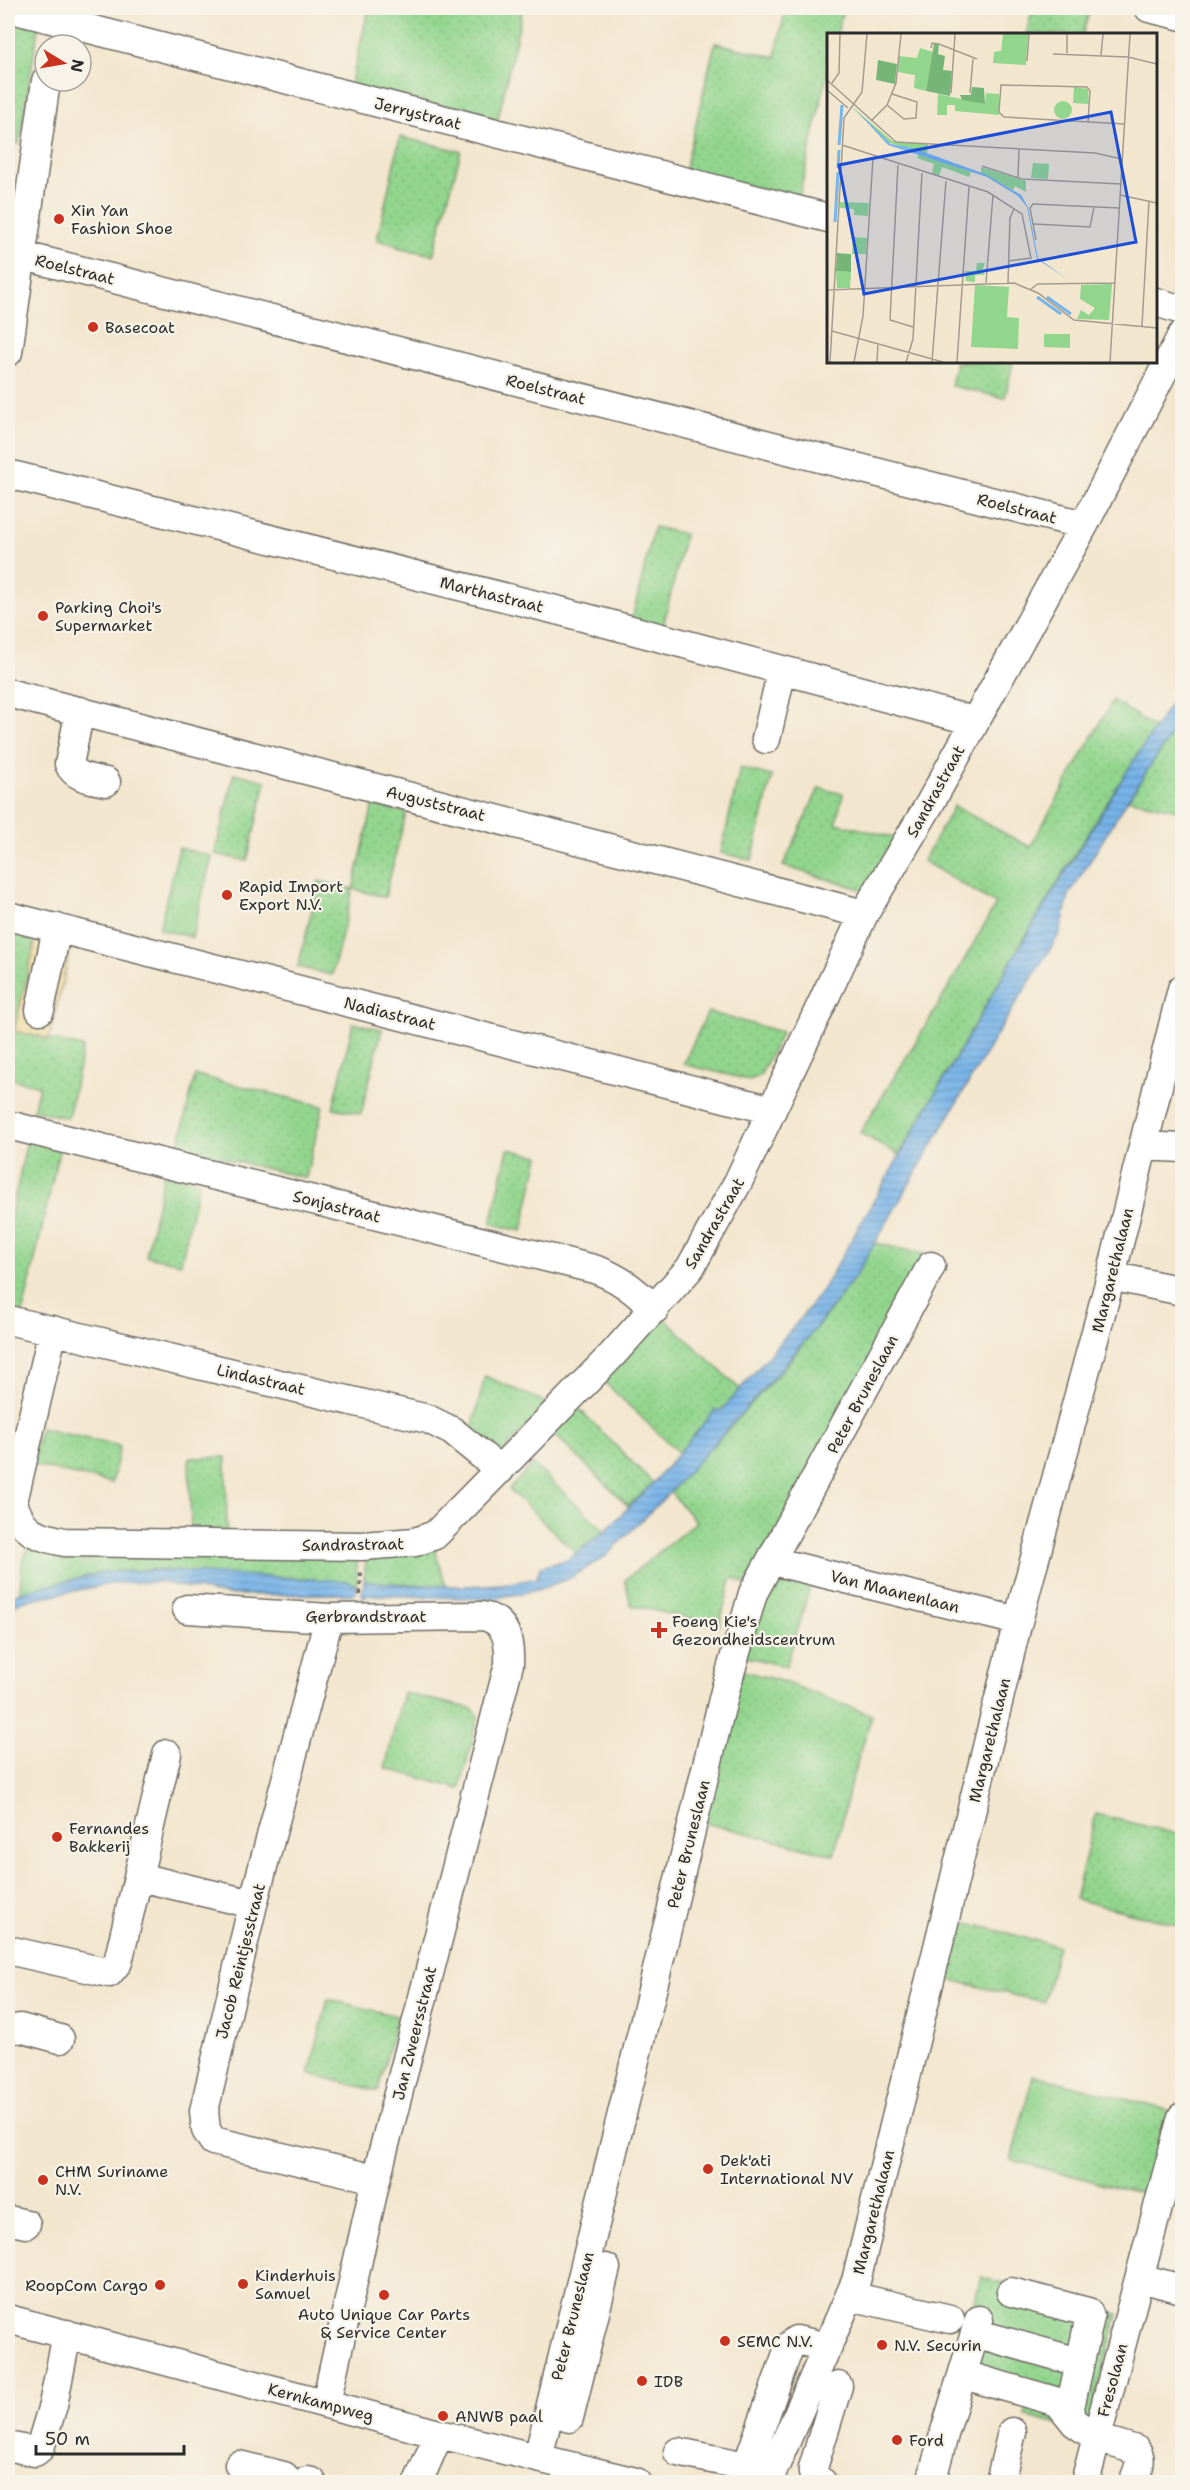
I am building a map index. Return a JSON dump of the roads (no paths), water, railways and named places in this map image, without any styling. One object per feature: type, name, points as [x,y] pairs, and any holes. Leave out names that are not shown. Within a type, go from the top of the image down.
[{"type":"street","name":"Jerrystraat","points":[[8,8],[54,24],[827,218]]},
{"type":"street","points":[[1149,8],[1182,16]]},
{"type":"street","points":[[8,352],[14,254],[44,93]]},
{"type":"street","name":"Roelstraat","points":[[14,254],[1084,525]]},
{"type":"street","points":[[1157,303],[1182,310]]},
{"type":"street","name":"Sandrastraat","points":[[52,1330],[13,1502],[18,1520],[34,1535],[64,1542],[362,1546],[415,1542],[435,1535],[655,1309],[690,1268],[738,1182],[864,914],[928,805],[1084,525],[1182,335]]},
{"type":"street","name":"Marthastraat","points":[[8,474],[560,611],[974,721]]},
{"type":"street","points":[[766,739],[782,670]]},
{"type":"street","name":"Auguststraat","points":[[8,693],[864,914]]},
{"type":"street","points":[[80,711],[69,764],[76,774],[106,782]]},
{"type":"street","name":"Nadiastraat","points":[[8,916],[772,1110]]},
{"type":"street","points":[[40,1010],[57,928]]},
{"type":"street","name":"Margarethalaan","points":[[763,2474],[828,2347],[856,2281],[1018,1621],[1111,1276],[1143,1146],[1177,1034],[1182,988]]},
{"type":"street","name":"Sonjastraat","points":[[8,1125],[594,1269],[612,1275],[627,1284],[655,1309]]},
{"type":"street","points":[[1143,1146],[1182,1148]]},
{"type":"street","name":"Peter Bruneslaan","points":[[538,2458],[574,2352],[597,2273],[726,1688],[753,1593],[931,1266]]},
{"type":"street","points":[[1111,1276],[1182,1291]]},
{"type":"street","name":"Lindastraat","points":[[8,1320],[428,1419],[452,1431],[500,1470]]},
{"type":"street","name":"Van Maanenlaan","points":[[772,1561],[1018,1621]]},
{"type":"street","name":"Gerbrandstraat","points":[[187,1610],[329,1618],[492,1617],[502,1624],[507,1636],[510,1648],[509,1664]]},
{"type":"street","name":"Jacob Reintjesstraat","points":[[329,1618],[253,1904],[204,2111],[206,2130],[213,2140],[376,2179]]},
{"type":"street","name":"Jan Zweersstraat","points":[[326,2403],[376,2179],[509,1664]]},
{"type":"street","points":[[8,1950],[109,1973],[118,1962],[166,1754]]},
{"type":"street","points":[[139,1877],[253,1904]]},
{"type":"street","points":[[8,2030],[13,2027],[20,2028],[60,2039]]},
{"type":"street","name":"Fresolaan","points":[[1085,2482],[1182,2117]]},
{"type":"street","points":[[1140,2278],[1182,2289]]},
{"type":"street","points":[[1011,2292],[1088,2312],[1090,2317],[1078,2362],[1069,2412]]},
{"type":"street","points":[[850,2296],[950,2319]]},
{"type":"street","name":"Kernkampweg","points":[[8,2319],[439,2434],[636,2482]]},
{"type":"street","points":[[931,2482],[977,2326],[1078,2362]]},
{"type":"street","points":[[8,2446],[35,2452],[40,2448],[67,2334]]},
{"type":"street","points":[[569,2418],[574,2352]]},
{"type":"street","points":[[964,2375],[1058,2402],[1069,2412],[1075,2423],[1097,2438],[1136,2450],[1141,2461],[1133,2482]]},
{"type":"street","points":[[822,2482],[815,2479],[812,2474],[838,2386]]},
{"type":"street","points":[[1000,2482],[1012,2432]]},
{"type":"street","points":[[418,2482],[439,2434]]},
{"type":"street","points":[[678,2452],[763,2474]]},
{"type":"street","points":[[239,2465],[301,2480]]},
{"type":"water","points":[[1182,686],[1182,719],[1128,799],[1069,895],[1060,933],[997,1034],[855,1277],[810,1335],[753,1401],[670,1492],[606,1556],[570,1578],[538,1590],[491,1599],[367,1595],[366,1598],[362,1597],[364,1578],[367,1582],[474,1586],[537,1578],[540,1567],[569,1559],[605,1531],[653,1483],[715,1410],[722,1410],[823,1289],[1023,941]]},
{"type":"water","points":[[150,1570],[348,1581],[357,1586],[356,1593],[353,1594],[227,1595],[159,1582],[116,1583],[21,1601],[8,1610],[8,1597],[20,1592],[105,1572]]},
{"type":"place","name":"Xin Yan Fashion Shoe","points":[[59,219]]},
{"type":"place","name":"Basecoat","points":[[93,327]]},
{"type":"place","name":"Parking Choi's Supermarket","points":[[43,616]]},
{"type":"place","name":"Rapid Import Export N.V.","points":[[227,895]]},
{"type":"place","name":"Foeng Kie's Gezondheidscentrum","points":[[659,1630]]},
{"type":"place","name":"Fernandes Bakkerij","points":[[57,1837]]},
{"type":"place","name":"Dek'ati International NV","points":[[708,2169]]},
{"type":"place","name":"CHM Suriname N.V.","points":[[43,2180]]},
{"type":"place","name":"Kinderhuis Samuel","points":[[243,2284]]},
{"type":"place","name":"RoopCom Cargo","points":[[160,2285]]},
{"type":"place","name":"Auto Unique Car Parts & Service Center","points":[[384,2295]]},
{"type":"place","name":"SEMC N.V.","points":[[725,2341]]},
{"type":"place","name":"N.V. Securin","points":[[882,2345]]},
{"type":"place","name":"IDB","points":[[642,2381]]},
{"type":"place","name":"ANWB paal","points":[[443,2416]]},
{"type":"place","name":"Ford","points":[[897,2440]]}]
